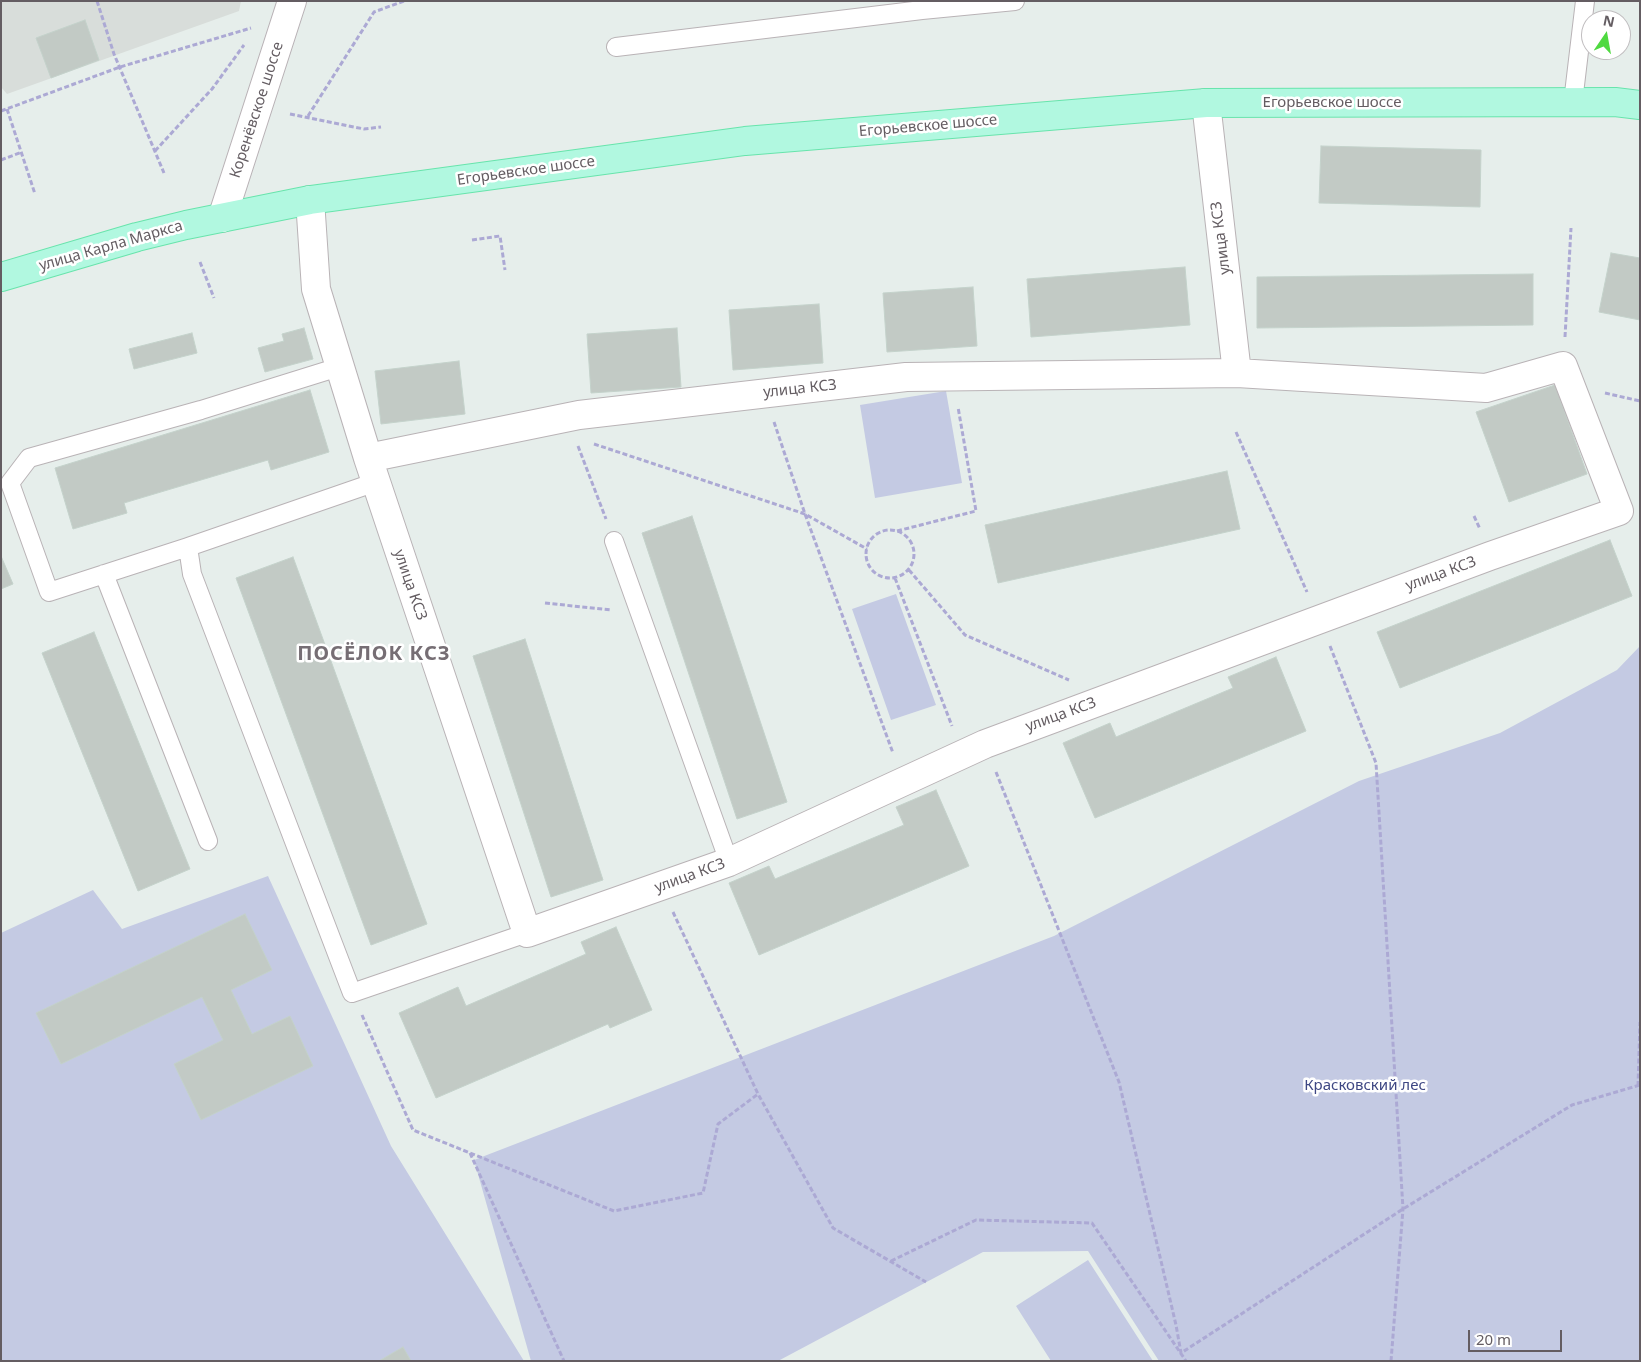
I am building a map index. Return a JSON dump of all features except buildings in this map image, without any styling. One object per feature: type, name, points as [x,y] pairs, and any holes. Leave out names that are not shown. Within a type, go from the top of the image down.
[{"type":"main road","name":"Егорьевское шоссе","points":[[222,218],[310,200],[745,141],[1206,103],[1615,102],[1640,105]]},
{"type":"main road","name":"улица Карла Маркса","points":[[1,277],[138,237],[222,218]]},
{"type":"street","name":"Коренёвское шоссе","points":[[222,218],[292,1]]},
{"type":"street","name":"улица КСЗ","points":[[1206,103],[1237,373]]},
{"type":"street","name":"улица КСЗ","points":[[310,200],[316,289],[339,367],[372,470],[527,933],[730,862],[974,749],[1319,619],[1619,511],[1563,366],[1486,388],[1237,373],[906,377],[764,393],[571,428],[372,470]]},
{"type":"lane","points":[[616,47],[921,6],[1015,1]]},
{"type":"lane","points":[[1573,102],[1585,1]]},
{"type":"lane","points":[[339,367],[201,410],[29,458],[10,483],[49,592],[188,547],[372,470]]},
{"type":"lane","points":[[614,541],[730,862]]},
{"type":"lane","points":[[188,547],[192,574],[352,993],[527,933]]},
{"type":"lane","points":[[104,574],[208,841]]},
{"type":"path","points":[[97,1],[120,67],[164,173]]},
{"type":"path","points":[[308,116],[374,12],[404,1]]},
{"type":"path","points":[[1,111],[120,67],[258,26],[252,34]]},
{"type":"path","points":[[155,151],[212,89],[246,42]]},
{"type":"path","points":[[7,109],[35,194]]},
{"type":"path","points":[[290,114],[308,116],[364,129],[381,127]]},
{"type":"path","points":[[1,160],[22,152]]},
{"type":"path","points":[[1563,366],[1571,228]]},
{"type":"path","points":[[472,240],[500,236],[505,270]]},
{"type":"path","points":[[200,262],[214,298]]},
{"type":"path","points":[[897,531],[976,511],[953,376]]},
{"type":"path","points":[[764,393],[805,514],[904,781]]},
{"type":"path","points":[[571,428],[805,514],[867,549]]},
{"type":"path","points":[[571,428],[614,541]]},
{"type":"path","points":[[1236,432],[1319,619],[1376,763],[1403,1209],[1391,1361]]},
{"type":"path","points":[[889,530],[897,531],[904,534],[910,540],[914,555],[913,563],[909,570],[895,578],[879,576],[868,565],[867,549],[869,542],[874,536],[889,530]]},
{"type":"path","points":[[909,570],[965,634],[1109,698]]},
{"type":"path","points":[[895,578],[974,749],[1119,1082],[1181,1353]]},
{"type":"path","points":[[545,604],[640,612]]},
{"type":"path","points":[[662,887],[758,1094],[834,1228],[926,1282]]},
{"type":"path","points":[[352,993],[413,1130],[614,1210],[703,1193],[718,1124],[758,1094]]},
{"type":"path","points":[[1181,1353],[1403,1209],[1572,1105],[1639,1085],[1640,1022]]},
{"type":"path","points":[[470,1153],[564,1361]]},
{"type":"path","points":[[891,1261],[976,1220],[1092,1223],[1186,1361]]},
{"type":"shaded area","points":[[1,1],[241,1],[239,11],[7,94],[1,87]]},
{"type":"green space","points":[[946,391],[962,483],[875,498],[860,405]]},
{"type":"green space","points":[[896,594],[936,705],[891,720],[852,609]]},
{"type":"green space","name":"Красковский лес","points":[[1640,646],[1640,1361],[1159,1361],[1088,1251],[983,1252],[778,1361],[531,1361],[474,1160],[1054,936],[1359,781],[1500,733],[1617,670]]},
{"type":"green space","points":[[268,876],[391,1146],[524,1361],[1,1361],[1,933],[93,890],[122,929]]},
{"type":"green space","points":[[1088,1260],[1153,1361],[1051,1361],[1016,1306]]},
{"type":"district","name":"ПОСЁЛОК КСЗ","points":[[374,654]]}]
